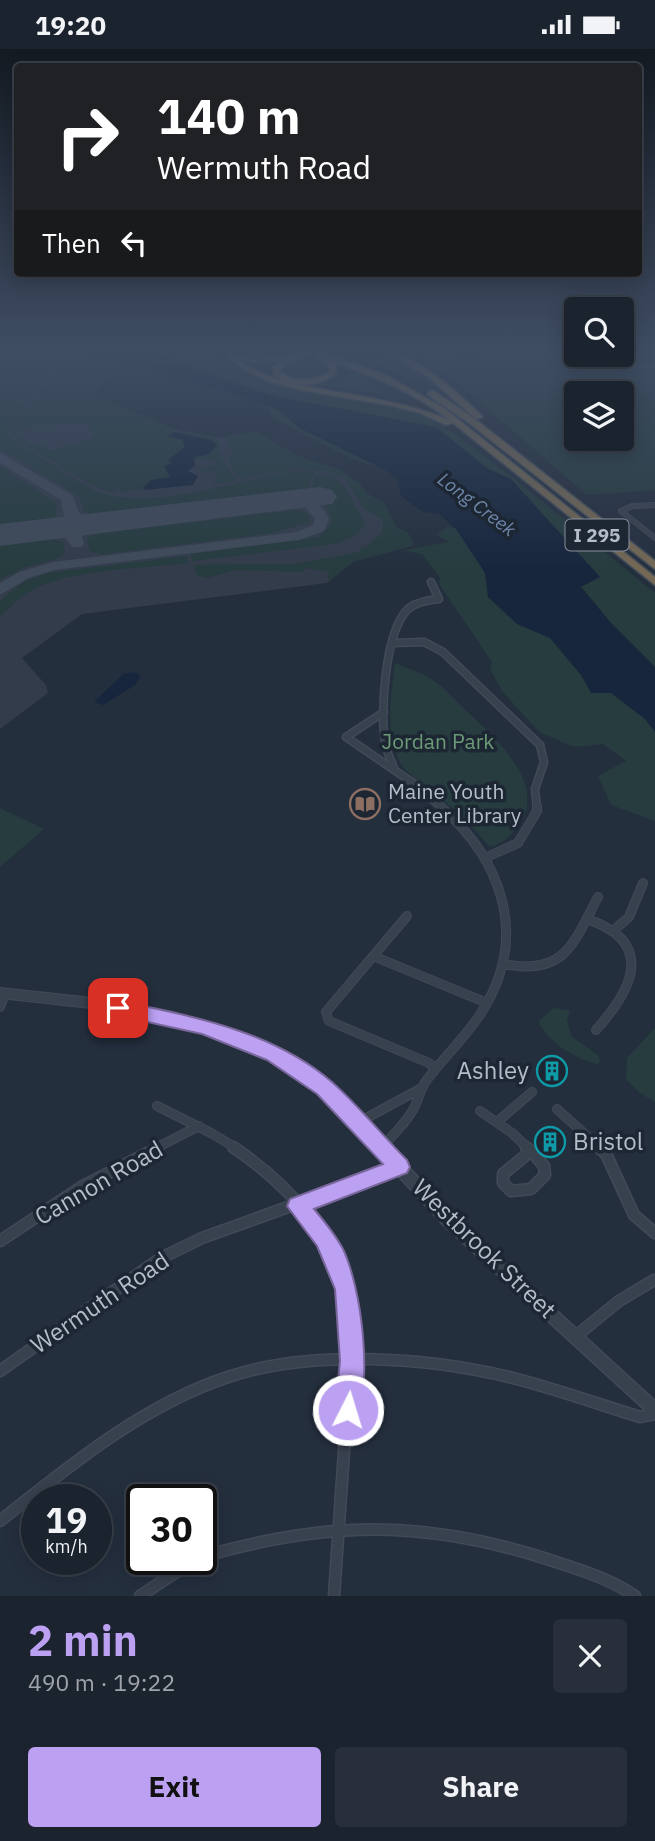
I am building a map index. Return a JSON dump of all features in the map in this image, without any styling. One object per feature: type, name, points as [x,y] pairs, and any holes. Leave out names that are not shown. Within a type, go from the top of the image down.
[{"type":"highway","points":[[451,424],[539,488]]},
{"type":"highway","name":"I 295","points":[[458,424],[655,582]]},
{"type":"highway","name":"I 295","points":[[474,424],[655,566]]},
{"type":"highway","points":[[487,424],[570,499]]},
{"type":"street","points":[[654,538],[621,511],[632,506],[655,505]]},
{"type":"street","points":[[394,768],[385,742],[384,712],[389,658],[403,616],[409,608],[421,602],[439,599],[431,582]]},
{"type":"street","points":[[394,643],[424,642],[443,652],[540,745],[544,762],[535,789],[537,811],[518,843],[487,856]]},
{"type":"street","points":[[382,1147],[405,1122],[416,1105],[420,1089],[487,1003],[503,964],[507,937],[505,907],[497,878],[487,856],[465,828],[394,768],[345,737],[384,712]]},
{"type":"street","points":[[614,930],[629,917],[643,883]]},
{"type":"street","points":[[503,964],[533,969],[559,959],[572,949],[598,897]]},
{"type":"street","points":[[407,916],[326,1012],[330,1021],[429,1063],[435,1069]]},
{"type":"street","points":[[587,919],[614,930],[624,938],[630,954],[630,971],[623,997],[596,1030]]},
{"type":"street","points":[[373,956],[487,1003]]},
{"type":"street","points":[[0,1007],[3,993]]},
{"type":"street","name":"Westbrook Street","points":[[3,993],[138,1012],[228,1034],[264,1049],[303,1072],[359,1122],[447,1219],[655,1412]]},
{"type":"street","points":[[359,1122],[420,1089]]},
{"type":"street","points":[[497,1122],[532,1092]]},
{"type":"street","points":[[157,1106],[199,1126],[240,1151],[298,1206],[325,1238],[341,1271],[349,1307],[352,1361],[334,1596]]},
{"type":"street","points":[[558,1109],[606,1154],[634,1215],[655,1233]]},
{"type":"street","points":[[480,1111],[531,1151],[544,1166],[545,1175],[533,1188],[524,1192],[511,1191],[503,1183],[503,1174],[531,1151]]},
{"type":"street","name":"Cannon Road","points":[[0,1241],[83,1186],[199,1126]]},
{"type":"street","name":"Wermuth Road","points":[[0,1371],[161,1258],[202,1238],[275,1211],[298,1206],[399,1167]]},
{"type":"street","points":[[576,1336],[619,1301],[653,1280]]},
{"type":"street","points":[[0,1521],[72,1465],[180,1398],[227,1378],[264,1368],[352,1361],[418,1364],[510,1378],[640,1417],[655,1412]]},
{"type":"street","points":[[217,1552],[266,1538],[340,1528],[387,1528],[503,1546],[603,1580],[635,1596]]},
{"type":"street","points":[[140,1596],[172,1575]]},
{"type":"shaded area","points":[[0,424],[163,424],[219,438],[256,432],[297,456],[341,470],[361,485],[367,494],[384,502],[396,527],[408,533],[414,545],[353,562],[327,583],[82,614],[22,658],[46,685],[48,693],[0,729]]},
{"type":"green space","points":[[0,424],[11,424],[8,437],[95,491],[119,497],[171,496],[277,474],[315,472],[310,488],[88,514],[83,509],[80,497],[0,449]]},
{"type":"green space","points":[[16,424],[68,424],[21,427],[17,433],[12,433]]},
{"type":"green space","points":[[89,424],[163,424],[174,429],[168,436],[182,440],[185,447],[165,472],[171,474],[170,477],[151,480],[143,488],[145,490],[112,490],[116,494],[93,486],[16,438],[20,437],[51,451],[94,437]]},
{"type":"green space","points":[[286,424],[333,424],[374,441],[655,686],[655,821],[611,805],[598,776],[626,761],[603,744],[574,747],[539,732],[502,691],[490,669],[492,662],[439,584],[440,578],[423,555],[404,550],[449,542],[436,535],[447,527],[455,528],[439,514],[423,512],[401,496],[397,479],[383,469],[350,458]]},
{"type":"green space","points":[[320,424],[442,425],[512,477],[655,593],[655,667],[611,623],[581,587]]},
{"type":"green space","points":[[505,424],[564,424],[564,451],[634,451],[634,424],[655,424],[655,490],[587,495]]},
{"type":"green space","points":[[182,431],[218,440],[222,459],[238,481],[214,484],[219,466],[212,473],[198,472],[204,467],[192,470],[198,466],[219,465],[208,459],[192,460],[214,451],[212,440],[180,433]]},
{"type":"green space","points":[[256,432],[297,456],[341,470],[361,485],[367,494],[384,502],[396,527],[408,533],[414,545],[353,562],[330,580],[327,578],[330,572],[305,568],[302,572],[235,570],[207,578],[197,575],[194,565],[295,564],[360,552],[360,548],[366,547],[382,533],[383,519],[364,509],[346,480],[327,471],[297,469],[240,479],[228,463],[231,462],[229,457],[232,454],[228,436]]},
{"type":"green space","points":[[0,466],[55,502],[55,518],[0,525]]},
{"type":"green space","points":[[319,473],[336,479],[347,490],[363,519],[364,525],[357,535],[335,544],[192,561],[191,554],[319,537],[332,523],[317,488],[313,488],[313,480]]},
{"type":"green space","points":[[296,510],[308,513],[310,522],[267,534],[102,554],[90,551],[87,539],[94,534]]},
{"type":"green space","points":[[52,539],[63,542],[65,553],[61,557],[23,568],[0,579],[0,545]]},
{"type":"green space","points":[[187,556],[187,563],[90,573],[53,581],[27,593],[0,617],[0,601],[23,582],[48,573]]},
{"type":"green space","name":"Jordan Park","points":[[395,663],[433,680],[442,687],[492,736],[515,764],[527,794],[526,810],[519,825],[503,841],[490,847],[460,814],[405,770],[398,758],[391,732]]},
{"type":"green space","points":[[0,808],[44,829],[0,867]]},
{"type":"green space","points":[[553,1008],[570,1012],[567,1020],[572,1037],[598,1055],[598,1064],[572,1054],[542,1028],[539,1021]]},
{"type":"green space","points":[[655,1028],[655,1102],[640,1093],[626,1079],[627,1058]]},
{"type":"water","name":"Long Creek","points":[[295,424],[421,424],[436,427],[487,468],[511,479],[600,577],[581,587],[611,623],[655,667],[655,732],[645,719],[611,693],[591,693],[581,675],[550,638],[517,624],[488,597],[485,573],[456,529],[439,514],[423,512],[401,496],[397,479],[383,469]]},
{"type":"water","points":[[174,432],[212,440],[217,446],[207,455],[194,457],[195,466],[188,471],[198,476],[193,485],[145,490],[143,488],[151,480],[170,477],[164,466],[172,463],[168,460],[185,447],[182,440],[167,436]]},
{"type":"water","points":[[134,672],[141,676],[135,685],[103,705],[94,702],[123,674]]},
{"type":"taxiway","points":[[0,457],[67,498],[71,516]]},
{"type":"taxiway","points":[[0,590],[24,575],[53,566],[299,536],[319,528],[322,519],[314,507],[306,502],[291,500]]},
{"type":"taxiway","points":[[68,522],[71,516]]},
{"type":"taxiway","points":[[71,516],[75,537]]},
{"type":"taxiway","points":[[71,516],[81,523],[95,523]]},
{"type":"taxiway","points":[[47,529],[70,533],[77,544]]},
{"type":"runway","points":[[0,535],[320,497]]},
{"type":"place","name":"Maine Youth Center Library","points":[[365,804]]},
{"type":"place","name":"Ashley","points":[[552,1071]]},
{"type":"place","name":"Bristol","points":[[550,1142]]},
{"type":"route","points":[[118,1008],[205,1027],[274,1054],[324,1088],[399,1167],[298,1206],[325,1238],[341,1271],[346,1289],[352,1361],[348,1410]]}]
